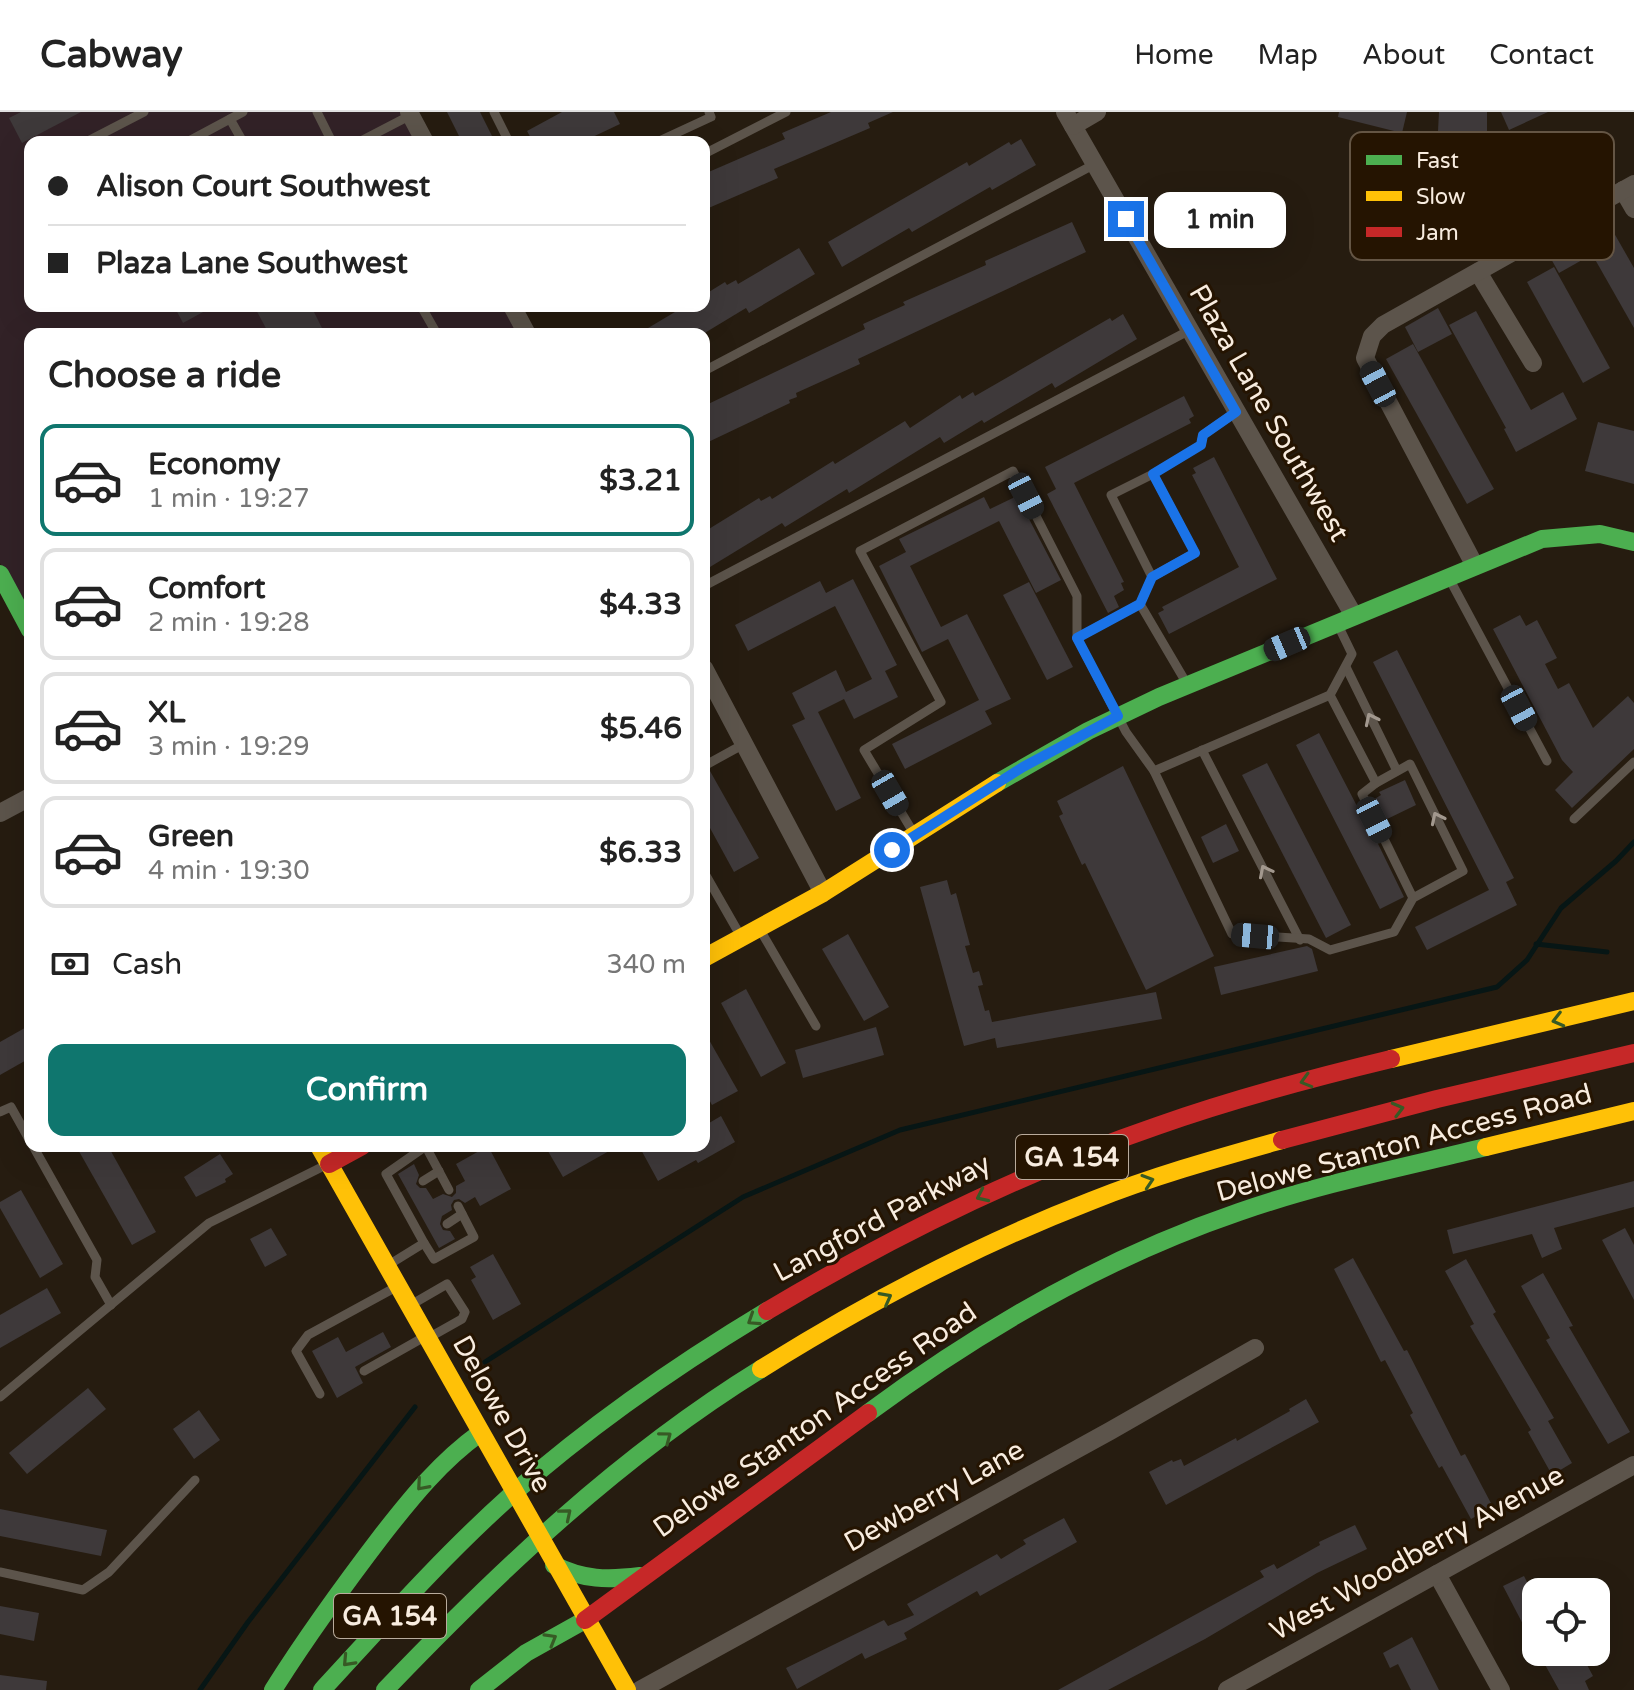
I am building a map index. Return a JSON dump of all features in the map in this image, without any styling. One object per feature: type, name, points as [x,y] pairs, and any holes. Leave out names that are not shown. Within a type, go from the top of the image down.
[{"type":"main road","points":[[710,955],[823,893],[1023,767],[1118,716],[1187,685],[1542,539],[1582,532],[1622,537],[1634,542]]},
{"type":"main road","points":[[0,574],[24,619]]},
{"type":"main road","name":"Langford Parkway","points":[[322,1690],[459,1544],[567,1448],[676,1369],[806,1286],[945,1213],[1027,1174],[1158,1125],[1310,1080],[1634,1001]]},
{"type":"main road","name":"GA 154","points":[[385,1690],[547,1530],[707,1406],[803,1343],[1020,1229],[1113,1192],[1260,1146],[1460,1092],[1634,1053]]},
{"type":"main road","name":"Delowe Stanton Access Road","points":[[479,1690],[526,1653],[585,1620],[932,1366],[985,1331],[1109,1264],[1239,1212],[1324,1187],[1634,1111]]},
{"type":"main road","name":"Delowe Drive","points":[[322,1152],[627,1690]]},
{"type":"main road","points":[[329,1164],[351,1152]]},
{"type":"main road","points":[[273,1690],[353,1572],[407,1503],[455,1450],[480,1433]]},
{"type":"main road","points":[[554,1565],[586,1580],[612,1580],[646,1574]]},
{"type":"street","points":[[1069,119],[1097,112]]},
{"type":"street","points":[[410,113],[422,136]]},
{"type":"street","name":"Plaza Lane Southwest","points":[[1069,119],[1236,412],[1345,620]]},
{"type":"street","points":[[1629,187],[1634,209]]},
{"type":"street","points":[[1475,566],[1365,358],[1372,336],[1383,325],[1499,260]]},
{"type":"street","points":[[1478,272],[1533,363]]},
{"type":"street","points":[[710,690],[744,744],[823,893]]},
{"type":"street","points":[[0,813],[24,800]]},
{"type":"street","name":"Dewberry Lane","points":[[640,1690],[1255,1348]]},
{"type":"street","name":"West Woodberry Avenue","points":[[1227,1690],[1634,1465]]},
{"type":"street","points":[[1437,1574],[1501,1690]]},
{"type":"lane","points":[[98,136],[144,112]]},
{"type":"lane","points":[[198,136],[243,112]]},
{"type":"lane","points":[[317,112],[329,136]]},
{"type":"lane","points":[[494,112],[506,136]]},
{"type":"lane","points":[[670,136],[711,117],[709,112]]},
{"type":"lane","points":[[710,151],[786,112]]},
{"type":"lane","points":[[370,136],[410,113]]},
{"type":"lane","points":[[230,119],[240,136]]},
{"type":"lane","points":[[710,368],[1095,164]]},
{"type":"lane","points":[[710,583],[1190,330]]},
{"type":"lane","points":[[1152,577],[1111,495],[1201,445],[1203,435],[1236,412]]},
{"type":"lane","points":[[915,835],[864,750],[941,702],[860,551],[1013,471],[1077,596],[1077,638],[1118,716],[1154,771],[1232,934],[1309,939],[1330,950],[1394,932],[1413,898],[1463,871],[1410,764],[1362,794],[1413,898]]},
{"type":"lane","points":[[1077,638],[1140,604],[1152,577],[1195,553],[1153,474]]},
{"type":"lane","points":[[1449,577],[1547,761]]},
{"type":"lane","points":[[1140,604],[1187,685]]},
{"type":"lane","points":[[1154,771],[1330,695],[1352,654],[1345,620]]},
{"type":"lane","points":[[1346,667],[1397,771]]},
{"type":"lane","points":[[1330,695],[1376,783]]},
{"type":"lane","points":[[710,763],[744,744]]},
{"type":"lane","points":[[1202,750],[1300,940]]},
{"type":"lane","points":[[1574,819],[1634,762]]},
{"type":"lane","points":[[710,882],[742,938]]},
{"type":"lane","points":[[759,928],[816,1026]]},
{"type":"lane","points":[[0,1112],[11,1107],[24,1130]]},
{"type":"lane","points":[[36,1152],[97,1260],[95,1277],[111,1305]]},
{"type":"lane","points":[[417,1152],[386,1174],[403,1193],[434,1259],[474,1237],[460,1210],[447,1224]]},
{"type":"lane","points":[[429,1152],[449,1190]]},
{"type":"lane","points":[[0,1397],[209,1223],[329,1164]]},
{"type":"lane","points":[[423,1181],[439,1171]]},
{"type":"lane","points":[[387,1266],[431,1233]]},
{"type":"lane","points":[[364,1371],[462,1319],[465,1312],[447,1284],[409,1306]]},
{"type":"lane","points":[[320,1394],[296,1351],[308,1335],[398,1286]]},
{"type":"lane","points":[[0,1572],[83,1590],[109,1572],[195,1480]]},
{"type":"shaded area","points":[[0,112],[401,112],[415,136],[24,136],[24,312],[510,312],[520,328],[24,328],[24,609],[0,563]]},
{"type":"building","points":[[21,112],[81,112],[35,136],[24,136],[22,143],[9,118]]},
{"type":"building","points":[[447,112],[480,112],[492,136],[459,136]]},
{"type":"building","points":[[562,112],[614,112],[620,124],[595,136],[530,136],[527,131]]},
{"type":"building","points":[[831,112],[893,112],[868,123],[870,128],[774,169],[778,178],[710,207],[710,171],[785,139],[782,133]]},
{"type":"building","points":[[1339,112],[1407,112],[1402,132],[1338,117]]},
{"type":"building","points":[[1439,112],[1487,112],[1487,131],[1438,131]]},
{"type":"building","points":[[1501,112],[1548,112],[1509,130]]},
{"type":"building","points":[[1021,139],[1036,165],[992,190],[990,187],[912,232],[909,228],[842,267],[828,242],[967,162],[969,166],[1009,142],[1011,145]]},
{"type":"building","points":[[1072,222],[1086,252],[858,359],[860,364],[796,393],[797,397],[789,400],[790,403],[710,441],[710,403],[865,329],[863,324],[905,305],[903,302],[986,265],[985,261]]},
{"type":"building","points":[[1614,233],[1634,268],[1634,328],[1595,260],[1614,260]]},
{"type":"building","points":[[799,248],[815,274],[749,313],[746,308],[710,330],[648,328],[675,312],[710,312],[710,291],[725,282],[727,285],[736,280],[738,284]]},
{"type":"building","points":[[1552,260],[1582,260],[1559,273]]},
{"type":"building","points":[[1554,267],[1610,368],[1583,383],[1527,282]]},
{"type":"building","points":[[1438,308],[1452,334],[1418,352],[1405,327]]},
{"type":"building","points":[[1476,311],[1531,410],[1563,392],[1577,419],[1516,452],[1449,325]]},
{"type":"building","points":[[177,312],[203,312],[183,323]]},
{"type":"building","points":[[257,312],[314,312],[322,328],[266,328]]},
{"type":"building","points":[[1123,314],[1137,339],[1055,388],[1052,383],[944,443],[940,437],[849,493],[847,489],[785,527],[782,523],[710,567],[710,528],[759,498],[761,501],[770,496],[772,499],[905,421],[910,428],[960,395],[962,399],[973,392],[975,396],[1110,318],[1112,321]]},
{"type":"building","points":[[1413,344],[1494,489],[1467,504],[1386,359]]},
{"type":"building","points":[[1184,396],[1194,416],[1189,419],[1191,423],[1074,483],[1124,582],[1121,583],[1124,590],[1114,596],[1119,607],[1108,613],[1047,494],[1056,489],[1045,467]]},
{"type":"building","points":[[1598,422],[1634,431],[1634,484],[1585,471]]},
{"type":"building","points":[[1214,457],[1277,579],[1169,634],[1158,613],[1164,610],[1162,607],[1239,567],[1192,475],[1196,473],[1193,468]]},
{"type":"building","points":[[1017,496],[1061,580],[1036,593],[999,521],[910,566],[941,627],[967,614],[1011,699],[985,711],[992,724],[905,769],[892,744],[979,700],[948,639],[922,652],[879,566],[906,552],[899,539],[984,497],[990,509]]},
{"type":"building","points":[[853,579],[897,665],[885,671],[898,697],[854,719],[844,699],[818,712],[861,798],[836,811],[792,725],[805,719],[792,693],[836,670],[846,692],[872,679],[835,606],[748,651],[735,625],[820,581],[826,593]]},
{"type":"building","points":[[1029,582],[1073,667],[1047,680],[1003,595]]},
{"type":"building","points":[[1520,615],[1526,626],[1537,620],[1557,658],[1545,664],[1558,689],[1569,683],[1593,728],[1628,696],[1634,703],[1634,749],[1572,808],[1555,790],[1573,772],[1562,760],[1493,629]]},
{"type":"building","points":[[1397,650],[1514,878],[1506,882],[1517,905],[1427,950],[1415,927],[1489,890],[1373,662]]},
{"type":"building","points":[[1319,733],[1404,897],[1380,909],[1296,745]]},
{"type":"building","points":[[1267,763],[1351,925],[1326,938],[1242,775]]},
{"type":"building","points":[[1123,766],[1214,956],[1146,990],[1085,863],[1082,865],[1059,816],[1063,814],[1057,801]]},
{"type":"building","points":[[710,771],[759,858],[734,872],[710,828]]},
{"type":"building","points":[[1405,780],[1416,805],[1383,821],[1373,800],[1381,795],[1379,792]]},
{"type":"building","points":[[1226,824],[1239,851],[1213,863],[1201,837]]},
{"type":"building","points":[[947,880],[951,895],[956,893],[970,945],[965,946],[973,973],[979,971],[983,985],[978,986],[985,1011],[989,1010],[992,1022],[1156,992],[1162,1019],[997,1048],[995,1038],[964,1046],[920,887]]},
{"type":"building","points":[[848,934],[889,1007],[864,1021],[822,949]]},
{"type":"building","points":[[1307,946],[1312,949],[1318,971],[1221,995],[1214,967]]},
{"type":"building","points":[[746,989],[786,1063],[761,1077],[721,1003]]},
{"type":"building","points":[[876,1027],[884,1055],[803,1078],[795,1050]]},
{"type":"building","points":[[24,1028],[24,1061],[0,1075],[0,1042]]},
{"type":"building","points":[[710,1042],[738,1091],[712,1105],[710,1101]]},
{"type":"building","points":[[721,1116],[735,1142],[658,1181],[642,1152],[710,1152],[710,1122]]},
{"type":"building","points":[[79,1152],[111,1152],[156,1232],[132,1245]]},
{"type":"building","points":[[477,1152],[491,1152],[511,1189],[480,1206],[475,1197],[465,1203],[454,1200],[452,1210],[442,1216],[440,1224],[455,1239],[439,1248],[398,1174],[414,1164],[419,1175],[416,1184],[420,1188],[426,1188],[433,1199],[443,1194],[452,1197],[456,1186],[465,1181],[456,1164]]},
{"type":"building","points":[[548,1152],[607,1152],[563,1177]]},
{"type":"building","points":[[220,1154],[233,1174],[225,1179],[226,1182],[196,1197],[184,1177]]},
{"type":"building","points":[[1634,1181],[1634,1207],[1554,1228],[1562,1249],[1542,1258],[1532,1234],[1453,1254],[1447,1230]]},
{"type":"building","points":[[21,1190],[63,1264],[40,1278],[0,1208],[0,1202]]},
{"type":"building","points":[[271,1228],[287,1255],[265,1267],[250,1239]]},
{"type":"building","points":[[1625,1228],[1634,1245],[1634,1300],[1602,1240]]},
{"type":"building","points":[[493,1254],[521,1304],[493,1320],[471,1280],[476,1277],[470,1267]]},
{"type":"building","points":[[1353,1258],[1404,1351],[1407,1350],[1461,1456],[1465,1454],[1493,1507],[1471,1519],[1442,1466],[1439,1468],[1410,1415],[1413,1413],[1385,1360],[1381,1362],[1334,1269]]},
{"type":"building","points":[[1466,1259],[1496,1312],[1493,1314],[1554,1418],[1548,1421],[1572,1463],[1552,1475],[1528,1432],[1531,1430],[1470,1326],[1474,1324],[1445,1271]]},
{"type":"building","points":[[1543,1273],[1573,1326],[1569,1327],[1630,1432],[1608,1444],[1546,1340],[1550,1338],[1521,1286]]},
{"type":"building","points":[[47,1288],[61,1313],[0,1348],[0,1315]]},
{"type":"building","points":[[383,1332],[391,1347],[355,1367],[363,1383],[337,1398],[312,1351],[338,1337],[346,1352]]},
{"type":"building","points":[[88,1388],[106,1409],[27,1474],[9,1453]]},
{"type":"building","points":[[1306,1399],[1319,1422],[1166,1505],[1149,1472],[1172,1460],[1181,1459],[1184,1466],[1236,1438],[1237,1441]]},
{"type":"building","points":[[199,1410],[220,1440],[194,1459],[173,1429]]},
{"type":"building","points":[[0,1509],[107,1530],[101,1556],[0,1536]]},
{"type":"building","points":[[1064,1518],[1077,1542],[980,1596],[977,1591],[904,1633],[907,1639],[865,1659],[862,1653],[797,1689],[786,1668],[884,1620],[888,1626],[914,1615],[907,1604],[997,1554],[1001,1559],[1026,1544],[1023,1540]]},
{"type":"building","points":[[1355,1525],[1367,1549],[1317,1573],[1205,1639],[1108,1690],[1058,1690],[1264,1577],[1260,1571],[1274,1564],[1277,1569],[1320,1545],[1319,1542]]},
{"type":"building","points":[[1524,1576],[1522,1622],[1503,1586]]},
{"type":"building","points":[[0,1606],[39,1613],[34,1641],[0,1634]]},
{"type":"building","points":[[1412,1637],[1439,1690],[1411,1690],[1398,1664],[1390,1668],[1383,1653]]},
{"type":"building","points":[[1546,1666],[1588,1666],[1593,1676],[1585,1681],[1589,1690],[1559,1690]]},
{"type":"building","points":[[0,1675],[47,1681],[46,1690],[0,1690]]},
{"type":"waterway","points":[[485,1362],[743,1197],[900,1130],[1497,987],[1527,960],[1561,908],[1634,842]]},
{"type":"waterway","points":[[1536,944],[1607,952]]},
{"type":"waterway","points":[[200,1690],[248,1622],[415,1407]]},
{"type":"traffic: fast","points":[[997,783],[1088,731],[1159,697],[1542,539],[1600,534],[1634,542]]},
{"type":"traffic: fast","points":[[0,574],[24,619]]},
{"type":"traffic: fast","points":[[868,1413],[1000,1324],[1140,1251],[1269,1202],[1486,1147]]},
{"type":"traffic: fast","points":[[322,1690],[460,1543],[539,1471],[634,1398],[767,1311]]},
{"type":"traffic: fast","points":[[385,1690],[517,1559],[610,1477],[709,1403],[761,1369]]},
{"type":"traffic: fast","points":[[273,1690],[326,1611],[394,1520],[440,1468],[480,1433]]},
{"type":"traffic: fast","points":[[554,1565],[596,1578],[640,1576]]},
{"type":"traffic: fast","points":[[479,1690],[526,1653],[585,1620]]},
{"type":"traffic: slow","points":[[710,955],[823,893],[997,783]]},
{"type":"traffic: slow","points":[[1391,1059],[1634,1001]]},
{"type":"traffic: slow","points":[[1486,1147],[1634,1111]]},
{"type":"traffic: slow","points":[[761,1369],[881,1299],[964,1256],[1048,1218],[1138,1183],[1282,1140]]},
{"type":"traffic: slow","points":[[322,1152],[627,1690]]},
{"type":"traffic: jam","points":[[1282,1140],[1437,1099],[1634,1053]]},
{"type":"traffic: jam","points":[[767,1311],[909,1232],[1056,1164],[1215,1107],[1391,1059]]},
{"type":"traffic: jam","points":[[329,1164],[351,1152]]},
{"type":"traffic: jam","points":[[585,1620],[868,1413]]},
{"type":"route","points":[[892,850],[1023,767],[1118,716],[1077,638],[1140,604],[1152,577],[1195,553],[1153,474],[1201,445],[1203,435],[1236,412],[1126,219]]}]
